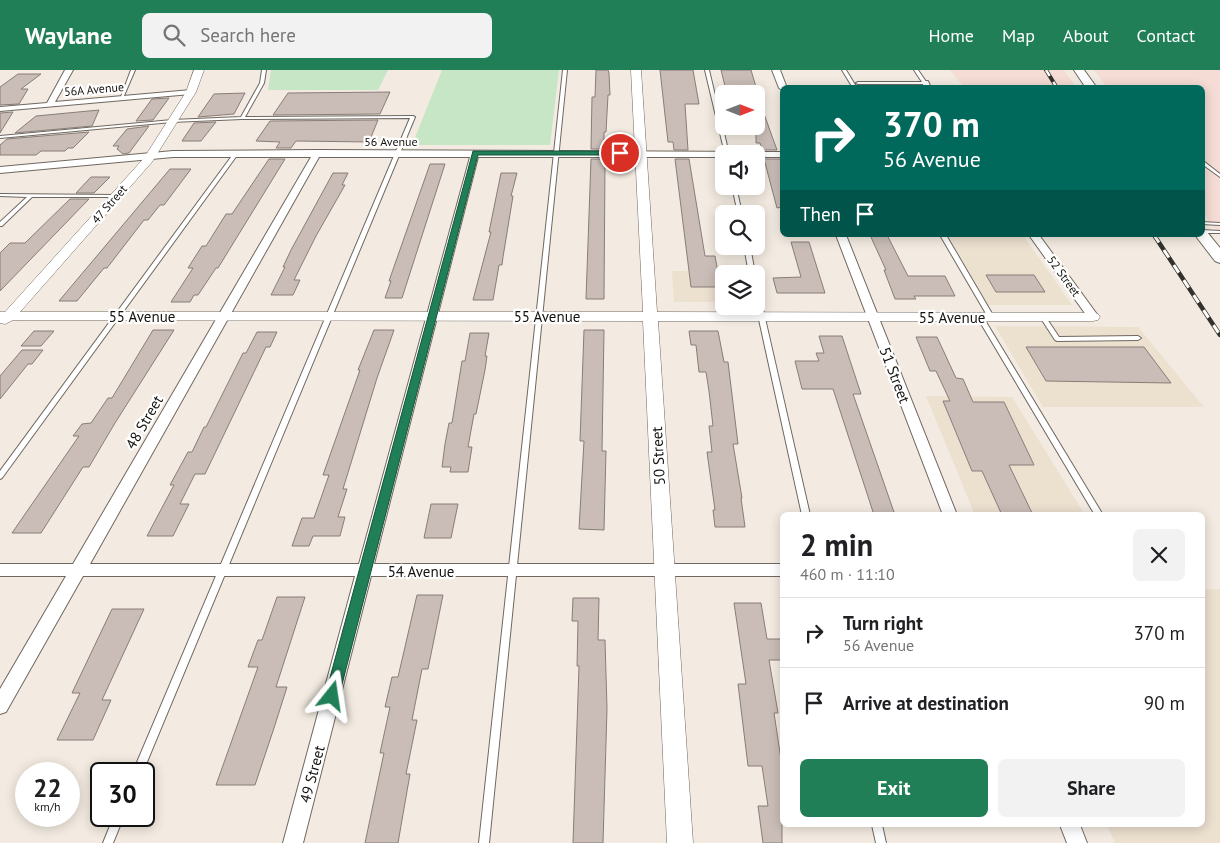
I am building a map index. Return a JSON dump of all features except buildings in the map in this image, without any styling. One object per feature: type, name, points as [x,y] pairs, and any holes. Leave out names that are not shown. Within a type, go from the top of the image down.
[{"type":"main road","points":[[1079,70],[1090,85]]},
{"type":"main road","points":[[1204,237],[1220,258]]},
{"type":"street","points":[[49,105],[69,70]]},
{"type":"street","name":"47 Street","points":[[3,319],[117,196],[151,155],[191,92],[199,70]]},
{"type":"street","name":"50 Street","points":[[636,70],[680,843]]},
{"type":"street","points":[[776,70],[782,85]]},
{"type":"street","name":"56A Avenue","points":[[0,109],[191,92]]},
{"type":"street","name":"56 Avenue","points":[[0,170],[151,155],[317,153],[715,154]]},
{"type":"street","name":"48 Street","points":[[0,706],[317,153]]},
{"type":"street","name":"49 Street","points":[[293,843],[475,153]]},
{"type":"street","name":"56 Avenue","points":[[765,154],[780,154]]},
{"type":"street","name":"51 Street","points":[[842,237],[949,512]]},
{"type":"street","name":"52 Street","points":[[1035,237],[1093,317]]},
{"type":"street","name":"55 Avenue","points":[[3,319],[117,316],[1093,317]]},
{"type":"street","name":"54 Avenue","points":[[0,570],[780,570]]},
{"type":"street","points":[[1071,827],[1077,843]]},
{"type":"lane","points":[[122,98],[133,70]]},
{"type":"lane","points":[[242,118],[262,83],[264,70]]},
{"type":"lane","points":[[484,843],[565,70]]},
{"type":"lane","points":[[707,70],[725,145]]},
{"type":"lane","points":[[844,70],[853,85]]},
{"type":"lane","points":[[916,70],[926,85]]},
{"type":"lane","points":[[859,85],[858,83],[926,85]]},
{"type":"lane","points":[[0,138],[172,121],[242,118],[413,117],[142,762]]},
{"type":"lane","points":[[0,476],[236,154]]},
{"type":"lane","points":[[1205,164],[1220,176]]},
{"type":"lane","points":[[0,195],[117,196]]},
{"type":"lane","points":[[0,225],[31,195]]},
{"type":"lane","points":[[1205,223],[1220,224]]},
{"type":"lane","points":[[1205,230],[1220,232]]},
{"type":"lane","points":[[945,237],[985,317],[1097,512]]},
{"type":"lane","points":[[762,317],[805,512]]},
{"type":"lane","points":[[1043,317],[1057,339],[1138,338]]},
{"type":"lane","points":[[108,843],[115,827]]},
{"type":"lane","points":[[877,827],[881,843]]},
{"type":"shaded area","points":[[950,70],[1064,70],[1075,85],[962,85]]},
{"type":"shaded area","points":[[1094,70],[1220,70],[1220,235],[1205,216],[1205,85],[1105,85]]},
{"type":"shaded area","points":[[949,237],[1024,237],[1072,305],[988,305]]},
{"type":"shaded area","points":[[672,271],[715,271],[715,302],[674,302]]},
{"type":"shaded area","points":[[995,326],[1138,327],[1204,407],[1043,407]]},
{"type":"shaded area","points":[[926,396],[1012,397],[1083,512],[974,512]]},
{"type":"shaded area","points":[[1220,589],[1220,843],[1115,843],[1108,827],[1205,827],[1205,590]]},
{"type":"green space","points":[[271,70],[388,70],[378,90],[268,90]]},
{"type":"green space","points":[[442,70],[559,70],[550,145],[412,145]]},
{"type":"railway","points":[[1046,70],[1055,85]]},
{"type":"railway","points":[[1155,237],[1220,335]]},
{"type":"route","points":[[332,696],[475,153],[620,153]]}]
